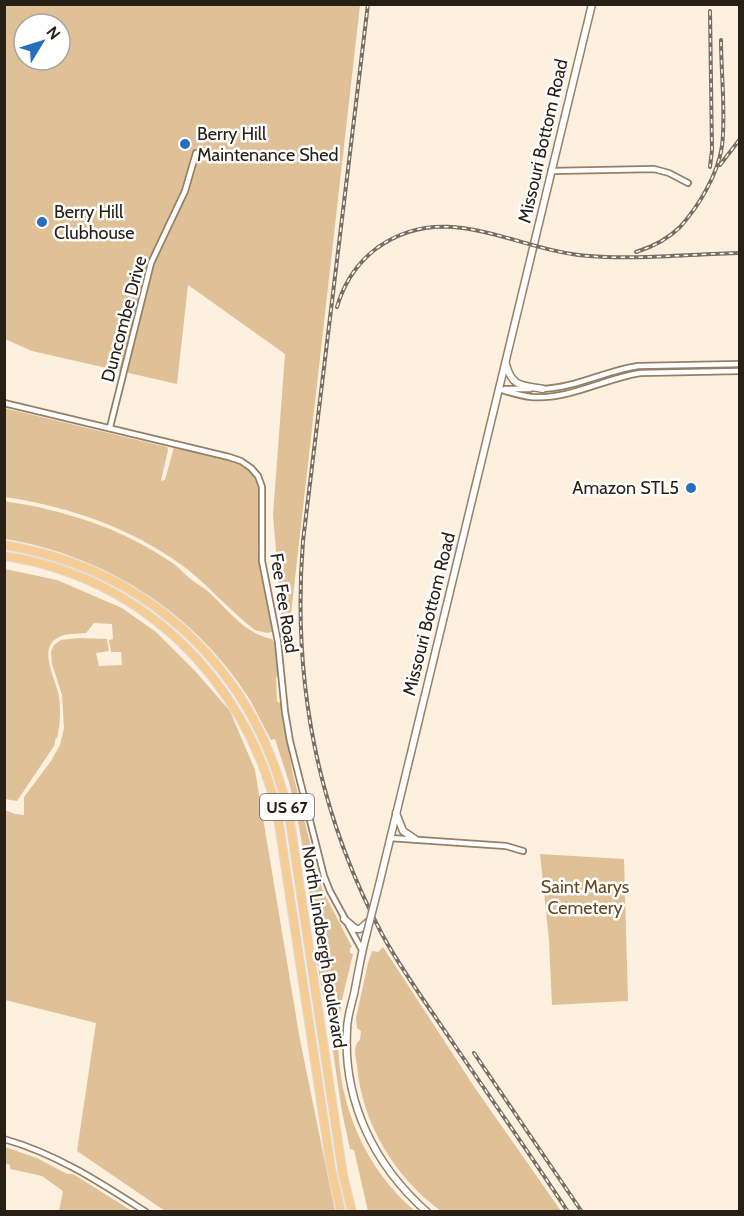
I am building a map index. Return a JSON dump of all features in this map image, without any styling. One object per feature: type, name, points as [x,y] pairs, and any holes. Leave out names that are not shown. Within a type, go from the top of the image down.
[{"type":"highway","name":"North Lindbergh Boulevard","points":[[4,545],[40,552],[91,570],[125,587],[156,607],[184,630],[211,657],[238,694],[261,734],[278,777],[290,821],[343,1175],[352,1212]]},
{"type":"highway","name":"North Lindbergh Boulevard","points":[[4,556],[48,565],[83,578],[117,594],[148,614],[203,664],[225,693],[249,733],[267,775],[279,820],[331,1168],[341,1212]]},
{"type":"street","name":"Missouri Bottom Road","points":[[427,1212],[404,1190],[375,1151],[362,1122],[351,1092],[347,1065],[347,1028],[362,951],[506,364],[591,5]]},
{"type":"street","name":"Duncombe Drive","points":[[110,428],[151,263],[185,191],[196,153]]},
{"type":"street","points":[[551,171],[654,169],[667,171],[688,183]]},
{"type":"street","points":[[506,364],[513,382],[543,389]]},
{"type":"street","points":[[499,389],[543,389],[569,385],[638,366],[740,364]]},
{"type":"street","points":[[499,389],[529,397],[549,397],[571,393],[625,376],[740,371]]},
{"type":"street","name":"Fee Fee Road","points":[[4,403],[241,460],[258,476],[263,498],[262,561],[278,642],[290,741],[322,869],[330,891],[362,951]]},
{"type":"street","points":[[396,813],[403,831],[416,839]]},
{"type":"street","points":[[390,838],[506,846],[523,851]]},
{"type":"street","points":[[344,918],[356,929],[360,929],[370,920]]},
{"type":"street","points":[[4,1139],[73,1167],[146,1212]]},
{"type":"green space","points":[[4,5],[360,5],[291,614],[282,621],[273,515],[285,354],[188,285],[177,384],[32,351],[5,339]]},
{"type":"green space","points":[[4,408],[167,447],[161,481],[165,480],[174,447],[220,456],[242,466],[251,473],[256,481],[260,497],[258,554],[272,632],[255,630],[187,569],[145,542],[77,513],[5,497]]},
{"type":"green space","points":[[4,501],[70,515],[132,539],[174,564],[209,592],[246,627],[272,639],[275,644],[279,674],[276,678],[277,701],[281,703],[292,770],[319,879],[352,947],[350,953],[353,954],[339,1022],[338,1048],[346,1101],[354,1126],[366,1150],[396,1193],[415,1211],[368,1211],[354,1150],[350,1149],[342,1112],[325,998],[327,991],[323,996],[299,826],[289,782],[275,739],[271,740],[250,700],[228,669],[203,640],[175,615],[112,574],[42,547],[5,539]]},
{"type":"green space","points":[[5,569],[57,580],[122,608],[156,632],[195,671],[230,711],[255,770],[300,1040],[335,1211],[165,1211],[77,1151],[96,1023],[5,1000],[5,810],[24,815],[24,797],[60,745],[64,728],[62,695],[52,664],[51,652],[54,645],[61,640],[107,639],[109,651],[96,653],[99,666],[122,665],[121,652],[111,652],[109,640],[113,639],[112,624],[94,623],[86,633],[69,634],[52,642],[48,657],[60,702],[57,739],[56,737],[54,746],[17,801],[5,799]]},
{"type":"green space","name":"Saint Marys Cemetery","points":[[540,854],[624,859],[628,1001],[552,1005],[549,940]]},
{"type":"green space","points":[[383,947],[475,1088],[561,1211],[441,1211],[424,1198],[396,1166],[384,1148],[366,1108],[360,1087],[355,1052],[361,1031],[357,1028],[356,1018],[368,963],[372,951],[378,952]]},
{"type":"green space","points":[[5,1147],[37,1158],[67,1174],[73,1174],[132,1211],[59,1211],[63,1191],[42,1176],[10,1169],[10,1165],[5,1163]]},
{"type":"railway","points":[[368,4],[303,541],[302,644],[306,695],[314,744],[341,842],[360,889],[383,936],[418,992],[568,1212]]},
{"type":"railway","points":[[710,11],[712,150],[710,167]]},
{"type":"railway","points":[[636,252],[660,242],[680,227],[701,200],[712,178],[720,157],[723,134],[721,40]]},
{"type":"railway","points":[[720,165],[740,139]]},
{"type":"railway","points":[[337,307],[343,290],[363,260],[377,248],[403,234],[429,227],[455,227],[481,231],[562,252],[589,256],[645,257],[740,253]]},
{"type":"railway","points":[[474,1053],[582,1212]]},
{"type":"place","name":"Berry Hill Maintenance Shed","points":[[185,144]]},
{"type":"place","name":"Berry Hill Clubhouse","points":[[42,222]]},
{"type":"place","name":"Amazon STL5","points":[[691,488]]}]
